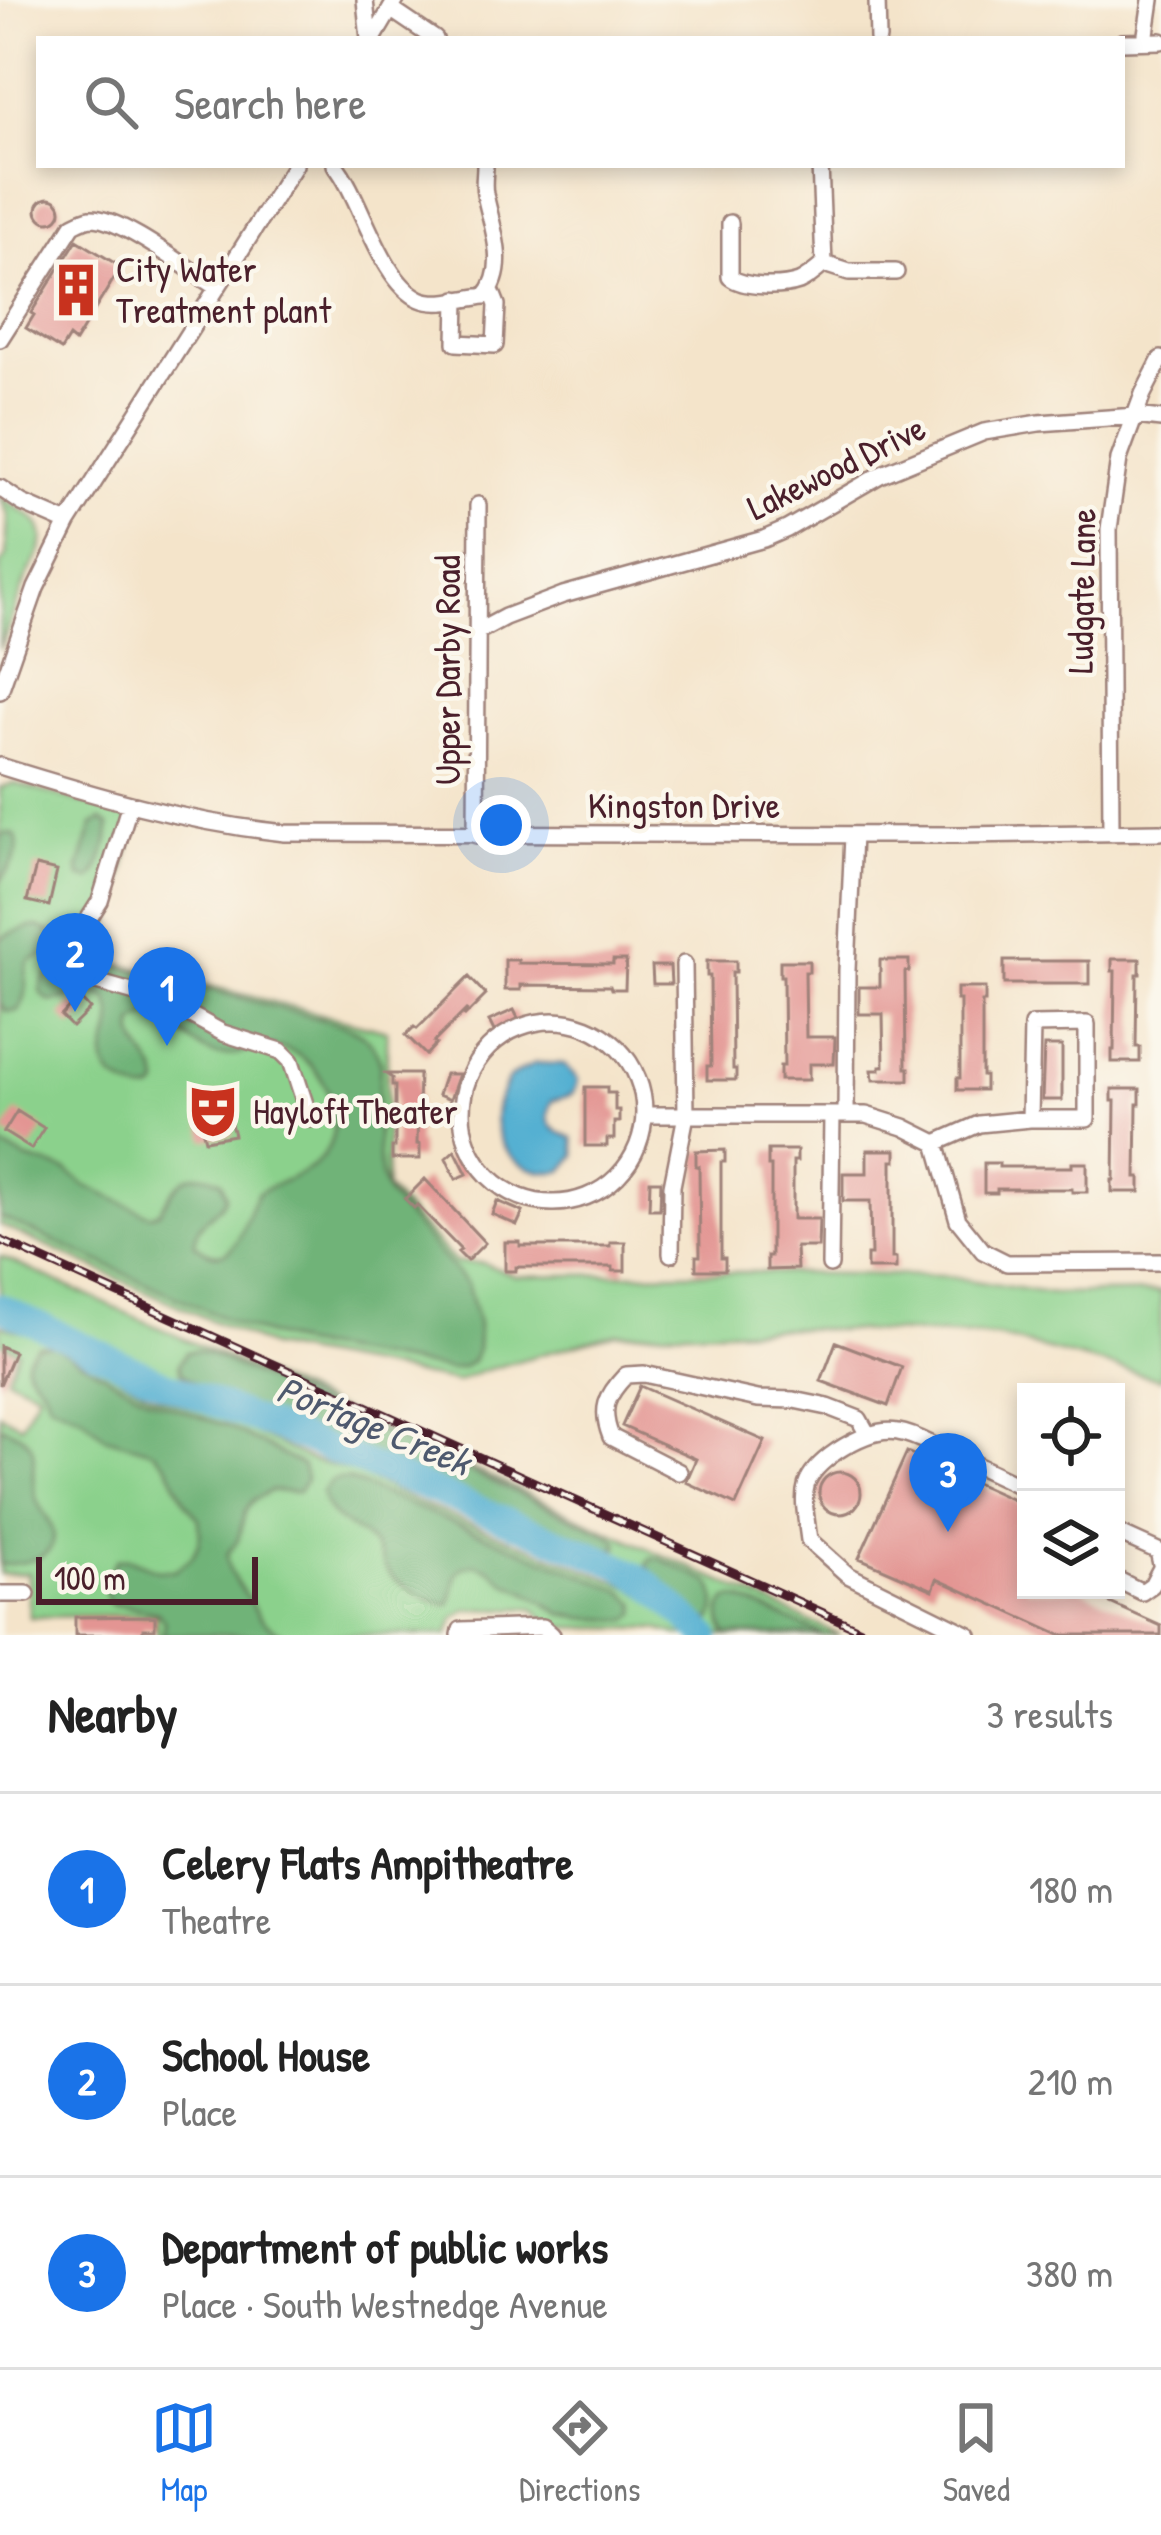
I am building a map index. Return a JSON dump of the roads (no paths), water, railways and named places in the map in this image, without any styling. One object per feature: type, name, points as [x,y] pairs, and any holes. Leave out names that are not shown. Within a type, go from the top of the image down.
[{"type":"street","points":[[365,0],[371,36]]},
{"type":"street","points":[[878,0],[878,36]]},
{"type":"street","points":[[1151,0],[1153,41]]},
{"type":"street","points":[[373,36],[394,5],[431,36]]},
{"type":"street","points":[[0,691],[36,587],[68,523],[293,168]]},
{"type":"street","points":[[338,168],[371,237],[403,287],[421,300],[439,302],[485,296],[495,279],[494,226],[484,190],[485,168]]},
{"type":"street","points":[[820,168],[824,264]]},
{"type":"street","points":[[0,339],[73,225],[87,218],[128,230],[216,287]]},
{"type":"street","points":[[730,223],[730,278],[739,284],[791,284],[824,264]]},
{"type":"street","points":[[824,264],[849,272],[896,272]]},
{"type":"street","points":[[457,299],[456,343],[495,344],[497,304],[491,290]]},
{"type":"street","name":"Ludgate Lane","points":[[1111,833],[1109,529],[1119,459],[1161,359]]},
{"type":"street","name":"Lakewood Drive","points":[[477,632],[563,595],[788,529],[880,475],[984,431],[1136,416],[1161,419]]},
{"type":"street","points":[[0,488],[68,523]]},
{"type":"street","name":"Upper Darby Road","points":[[476,835],[478,505]]},
{"type":"street","name":"Kingston Drive","points":[[0,766],[130,804],[285,833],[1161,832]]},
{"type":"street","points":[[130,804],[100,901],[67,953],[75,976],[167,1002],[223,1033],[281,1051],[291,1061],[310,1119]]},
{"type":"street","points":[[830,1265],[853,835]]},
{"type":"street","points":[[670,1254],[672,1186],[686,1115],[684,964]]},
{"type":"street","points":[[556,1020],[586,1026],[612,1041],[632,1064],[643,1092],[644,1114],[636,1151],[619,1176],[595,1194],[566,1204],[536,1203],[495,1183],[467,1147],[461,1117],[464,1087],[477,1059],[499,1037],[526,1024],[556,1020]]},
{"type":"street","points":[[936,1143],[979,1124],[1087,1119],[1087,1024],[1032,1025],[1030,1119]]},
{"type":"street","points":[[644,1114],[866,1115],[904,1126],[936,1143],[958,1220],[983,1251],[1007,1263],[1161,1262]]},
{"type":"street","points":[[679,1472],[611,1437],[604,1420],[607,1400],[626,1375],[644,1373],[758,1399],[828,1407],[859,1419],[868,1435]]},
{"type":"street","points":[[969,1635],[848,1575],[809,1540],[804,1497],[808,1478],[817,1464],[868,1435],[894,1430],[1017,1485]]},
{"type":"street","points":[[1125,1536],[1158,1551],[1161,1566],[1152,1585],[1142,1592],[1125,1584]]},
{"type":"street","points":[[0,1594],[27,1594]]},
{"type":"street","points":[[460,1635],[461,1630],[543,1627],[552,1635]]},
{"type":"water","points":[[535,1063],[564,1064],[578,1079],[573,1093],[552,1101],[549,1109],[551,1126],[573,1138],[576,1155],[563,1171],[531,1169],[518,1162],[507,1152],[496,1125],[496,1110],[508,1081]]},
{"type":"waterway","name":"Portage Creek","points":[[0,1307],[166,1384],[618,1565],[648,1583],[706,1635]]},
{"type":"railway","points":[[0,1240],[872,1635]]},
{"type":"place","name":"City Water Treatment plant","points":[[76,290]]},
{"type":"place","name":"School House","points":[[75,1012]]},
{"type":"place","name":"Celery Flats Ampitheatre","points":[[167,1046]]},
{"type":"place","name":"Hayloft Theater","points":[[213,1111]]},
{"type":"place","name":"Department of public works","points":[[948,1532]]}]
